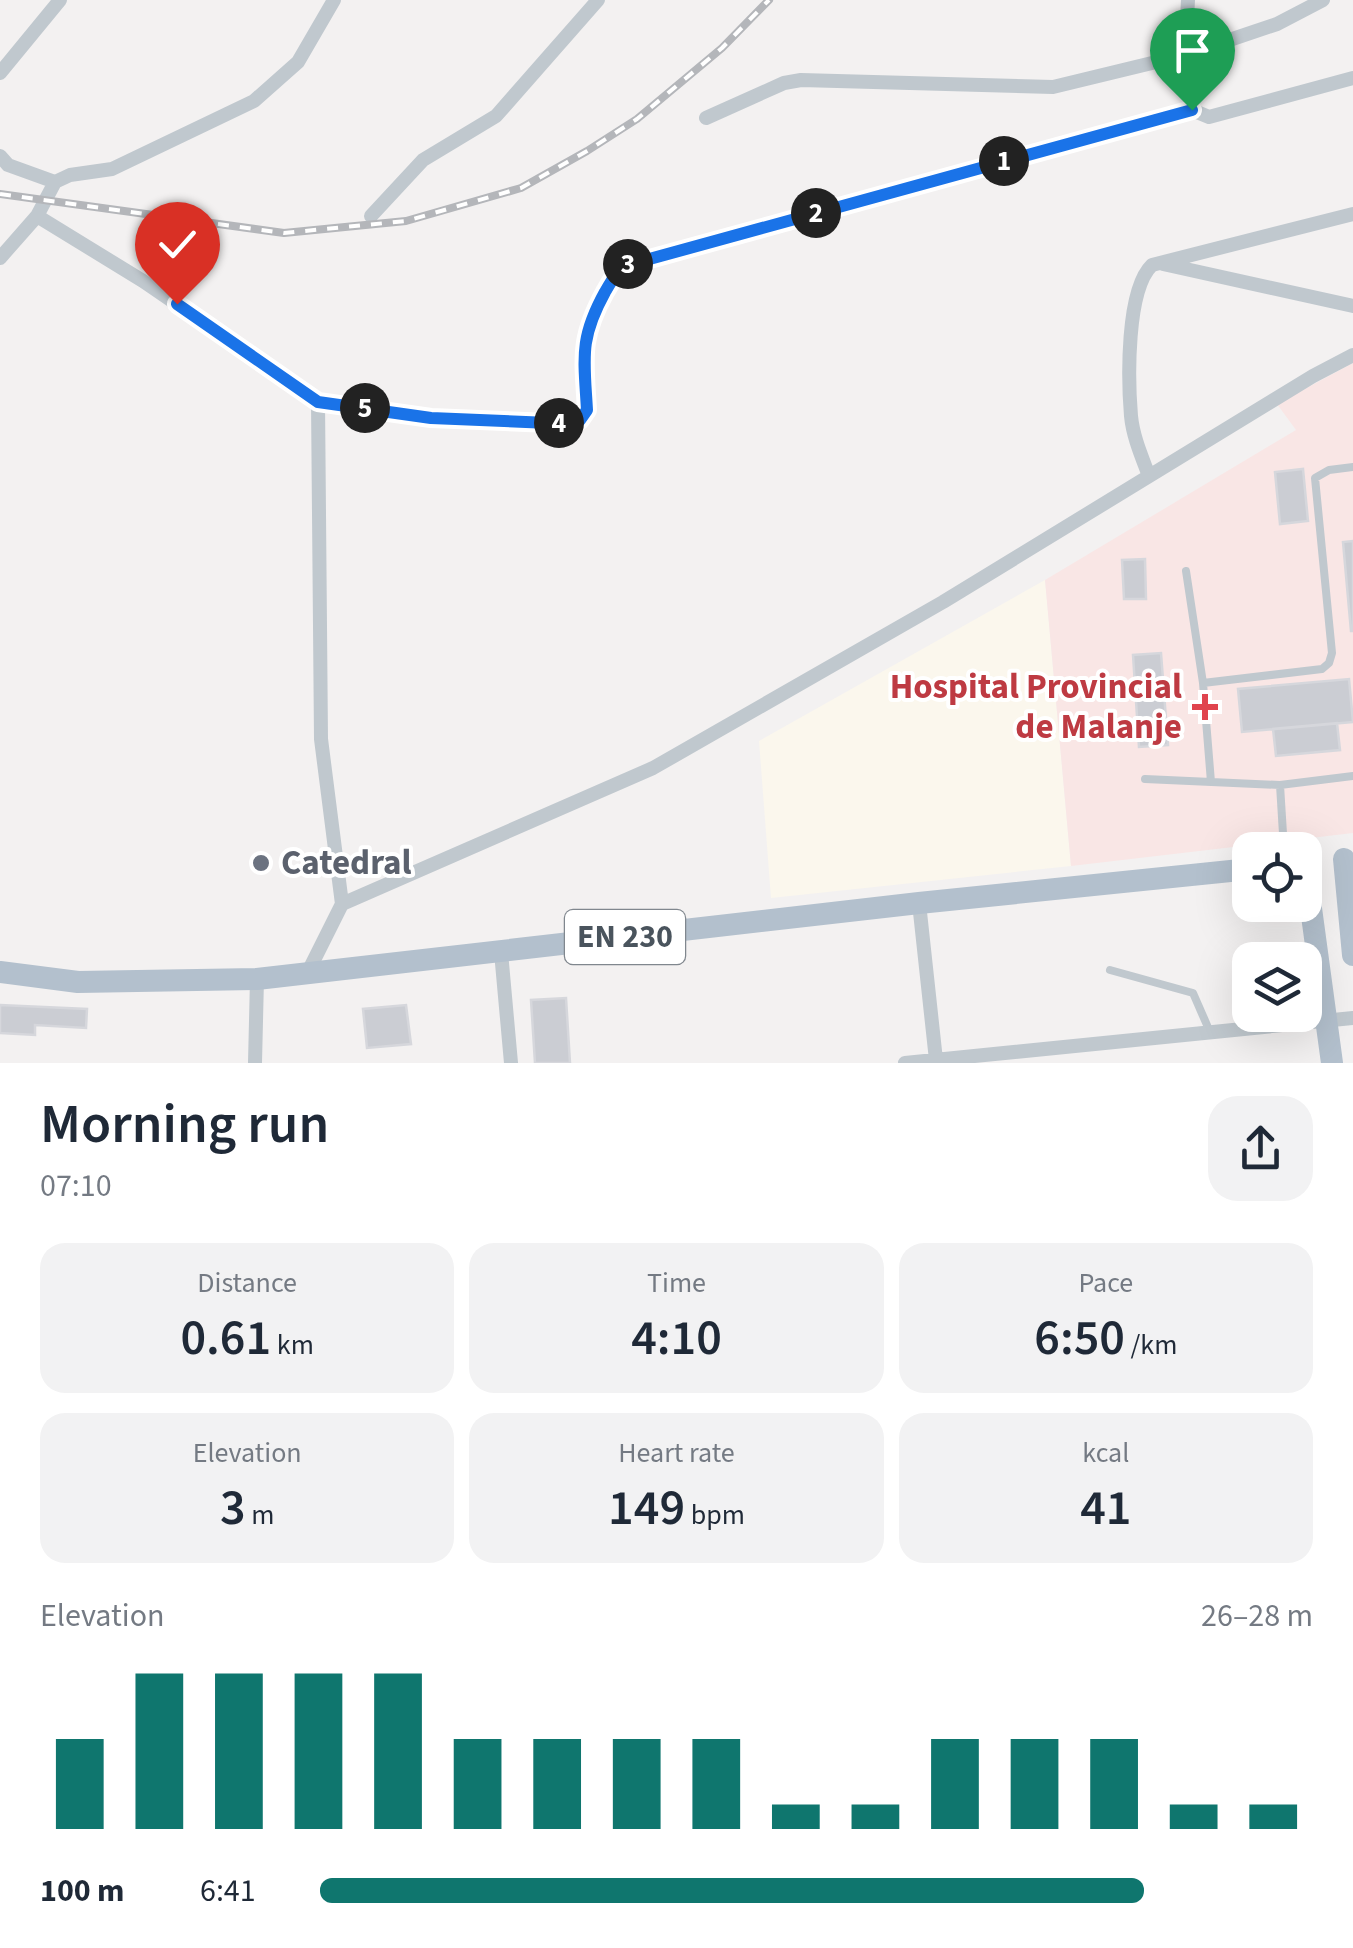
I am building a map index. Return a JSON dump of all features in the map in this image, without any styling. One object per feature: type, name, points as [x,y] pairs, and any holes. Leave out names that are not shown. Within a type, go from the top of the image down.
[{"type":"main road","points":[[1322,862],[1348,859],[1353,955]]},
{"type":"main road","name":"EN 230","points":[[0,972],[78,982],[307,975],[919,903],[1232,871]]},
{"type":"main road","points":[[1312,922],[1332,1063]]},
{"type":"street","points":[[0,73],[60,0]]},
{"type":"street","points":[[0,258],[36,216],[55,182],[70,175],[112,169],[254,102],[298,62],[334,0]]},
{"type":"street","points":[[371,216],[423,160],[496,116],[598,0]]},
{"type":"street","points":[[1188,0],[1185,55],[1192,110]]},
{"type":"street","points":[[706,118],[784,83],[801,80],[1053,86],[1185,55],[1277,24],[1323,0]]},
{"type":"street","points":[[36,216],[154,288],[318,402],[431,418],[573,424],[587,410],[585,336],[589,320],[616,272],[624,266],[1192,110],[1209,118],[1353,78]]},
{"type":"street","points":[[0,156],[8,165],[55,182]]},
{"type":"street","points":[[1149,476],[1131,416],[1132,323],[1142,274],[1152,265],[1353,214]]},
{"type":"street","points":[[1162,264],[1353,306]]},
{"type":"street","points":[[342,904],[653,768],[943,602],[1353,354]]},
{"type":"street","points":[[307,975],[342,904],[321,738],[318,402]]},
{"type":"street","points":[[919,903],[936,1060]]},
{"type":"street","points":[[501,952],[511,1063]]},
{"type":"street","points":[[255,1063],[257,979]]},
{"type":"street","points":[[905,1063],[1353,1018]]},
{"type":"lane","points":[[1203,683],[1322,669],[1329,663],[1332,653],[1315,478],[1329,470],[1353,467]]},
{"type":"lane","points":[[1186,572],[1203,683],[1211,782]]},
{"type":"lane","points":[[1145,779],[1280,785],[1353,776]]},
{"type":"lane","points":[[1280,785],[1283,832]]},
{"type":"lane","points":[[1110,970],[1194,994],[1210,1032]]},
{"type":"shaded area","name":"Hospital Provincial de Malanje","points":[[1353,363],[1353,833],[1322,837],[1322,832],[1232,832],[1232,847],[1071,866],[1045,580],[1296,430],[1277,404]]},
{"type":"shaded area","points":[[1045,580],[1071,866],[771,898],[759,741]]},
{"type":"building","points":[[1303,469],[1308,521],[1280,524],[1275,472]]},
{"type":"building","points":[[1353,541],[1353,631],[1351,631],[1343,542]]},
{"type":"building","points":[[1145,559],[1146,599],[1124,599],[1122,560]]},
{"type":"building","points":[[1161,653],[1168,745],[1139,747],[1133,655]]},
{"type":"building","points":[[1349,679],[1353,722],[1242,732],[1238,689]]},
{"type":"building","points":[[1337,723],[1340,750],[1276,756],[1273,729]]},
{"type":"building","points":[[566,998],[570,1063],[535,1063],[531,1000]]},
{"type":"building","points":[[0,1005],[87,1009],[86,1028],[35,1025],[35,1035],[0,1033]]},
{"type":"building","points":[[406,1005],[411,1044],[367,1048],[363,1009]]},
{"type":"railway","points":[[0,194],[284,233],[406,221],[521,188],[587,151],[637,119],[722,48],[769,0]]},
{"type":"place","name":"Hospital Provincial de Malanje","points":[[1205,707]]},
{"type":"place","name":"Catedral","points":[[261,863]]},
{"type":"route","points":[[177,304],[318,402],[431,418],[573,424],[587,410],[585,336],[589,320],[616,272],[624,266],[1192,110]]}]
